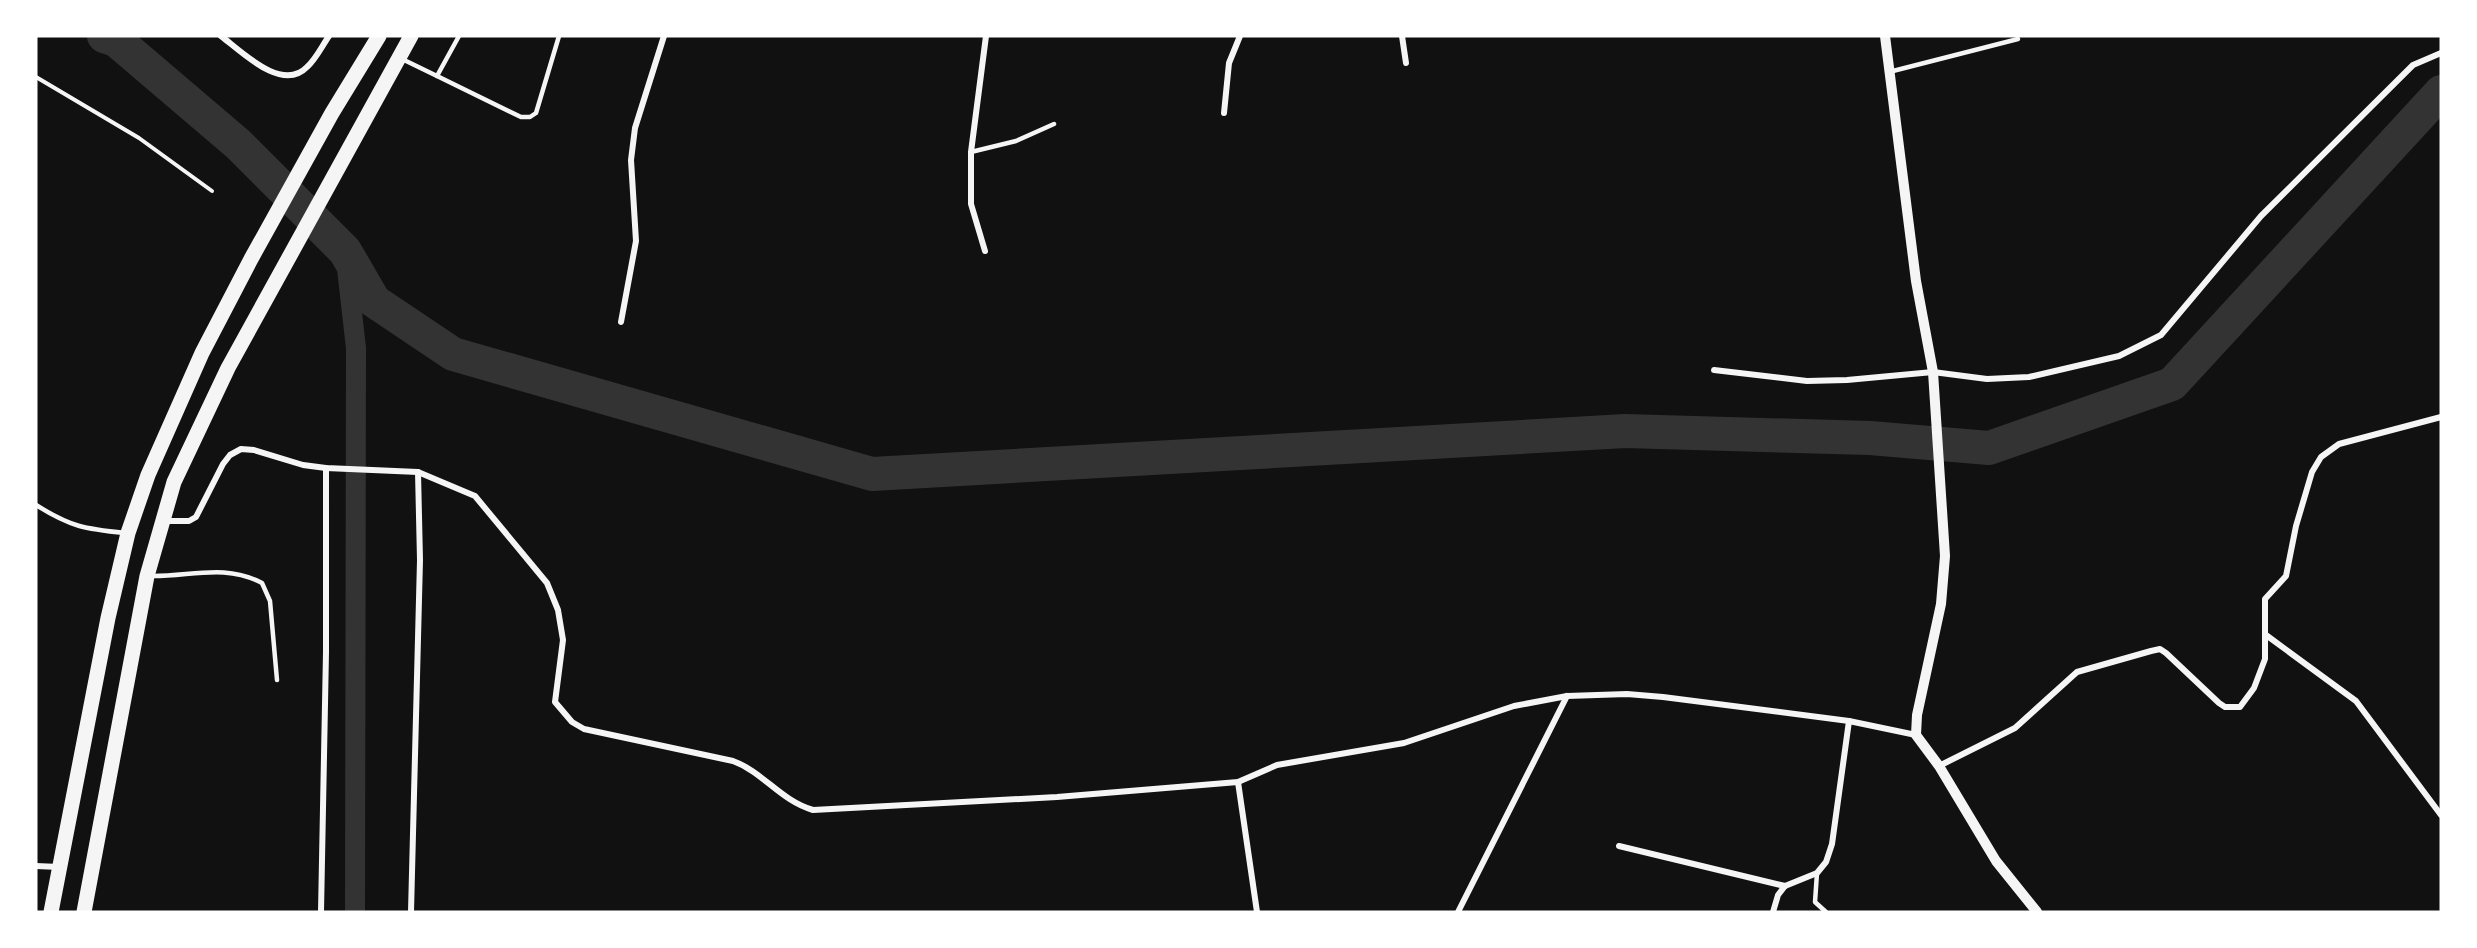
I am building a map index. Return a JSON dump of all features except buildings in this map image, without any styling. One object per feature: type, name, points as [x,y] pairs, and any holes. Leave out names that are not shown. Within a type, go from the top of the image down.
[{"type":"main road","points":[[51,912],[108,618],[128,533],[148,475],[173,414],[251,259],[332,113],[379,36]]},
{"type":"main road","points":[[84,912],[147,576],[161,520],[174,482],[199,426],[277,279],[411,36]]},
{"type":"street","points":[[220,36],[261,66],[280,75],[290,76],[307,67],[329,36]]},
{"type":"street","points":[[621,322],[636,241],[631,160],[635,129],[664,36]]},
{"type":"street","points":[[985,251],[971,204],[971,152],[986,36]]},
{"type":"street","points":[[1224,112],[1229,63],[1240,36]]},
{"type":"street","points":[[1402,36],[1406,63]]},
{"type":"street","points":[[1885,36],[1916,281],[1933,373],[1945,556],[1941,604],[1917,715],[1916,735],[1939,766],[1996,861],[2037,912]]},
{"type":"street","points":[[1714,370],[1807,381],[1933,373],[1987,379],[2029,377],[2120,356],[2161,335],[2261,216],[2413,65],[2441,53]]},
{"type":"street","points":[[1939,766],[2015,728],[2077,672],[2160,649],[2219,704],[2225,707],[2240,706],[2254,688],[2265,659],[2266,635],[2263,609],[2265,599],[2286,576],[2296,526],[2312,472],[2320,457],[2339,444],[2441,417]]},
{"type":"street","points":[[161,520],[189,521],[196,517],[223,464],[230,455],[241,449],[254,450],[303,465],[326,468],[418,472],[475,496],[547,582],[558,610],[563,640],[555,702],[572,723],[584,729],[733,761],[746,766],[790,802],[813,810],[1057,797],[1238,782],[1277,765],[1404,743],[1514,706],[1568,696],[1627,694],[1849,721],[1916,735]]},
{"type":"street","points":[[321,912],[326,652],[326,468]]},
{"type":"street","points":[[411,912],[420,560],[418,472]]},
{"type":"street","points":[[2266,635],[2356,701],[2441,815]]},
{"type":"street","points":[[1458,912],[1568,696]]},
{"type":"street","points":[[1773,912],[1778,895],[1785,886],[1817,873],[1826,862],[1832,844],[1849,721]]},
{"type":"street","points":[[1238,782],[1257,912]]},
{"type":"street","points":[[1619,846],[1785,886]]},
{"type":"street","points":[[36,866],[60,867]]},
{"type":"lane","points":[[437,76],[459,36]]},
{"type":"lane","points":[[399,57],[521,117],[530,117],[536,112],[559,36]]},
{"type":"lane","points":[[1889,72],[2018,39]]},
{"type":"lane","points":[[971,152],[1016,141],[1054,124]]},
{"type":"lane","points":[[36,505],[60,521],[80,528],[128,533]]},
{"type":"lane","points":[[147,576],[166,576],[192,571],[244,573],[262,582],[270,601],[277,680]]},
{"type":"lane","points":[[1817,873],[1815,902],[1826,912]]},
{"type":"path","points":[[36,77],[139,138],[212,191]]},
{"type":"waterway","points":[[104,36],[116,40],[238,144],[345,251],[374,301],[453,354],[872,474],[1625,431],[1870,438],[1989,448],[2172,384],[2441,92]]},
{"type":"waterway","points":[[345,251],[356,348],[355,912]]}]
